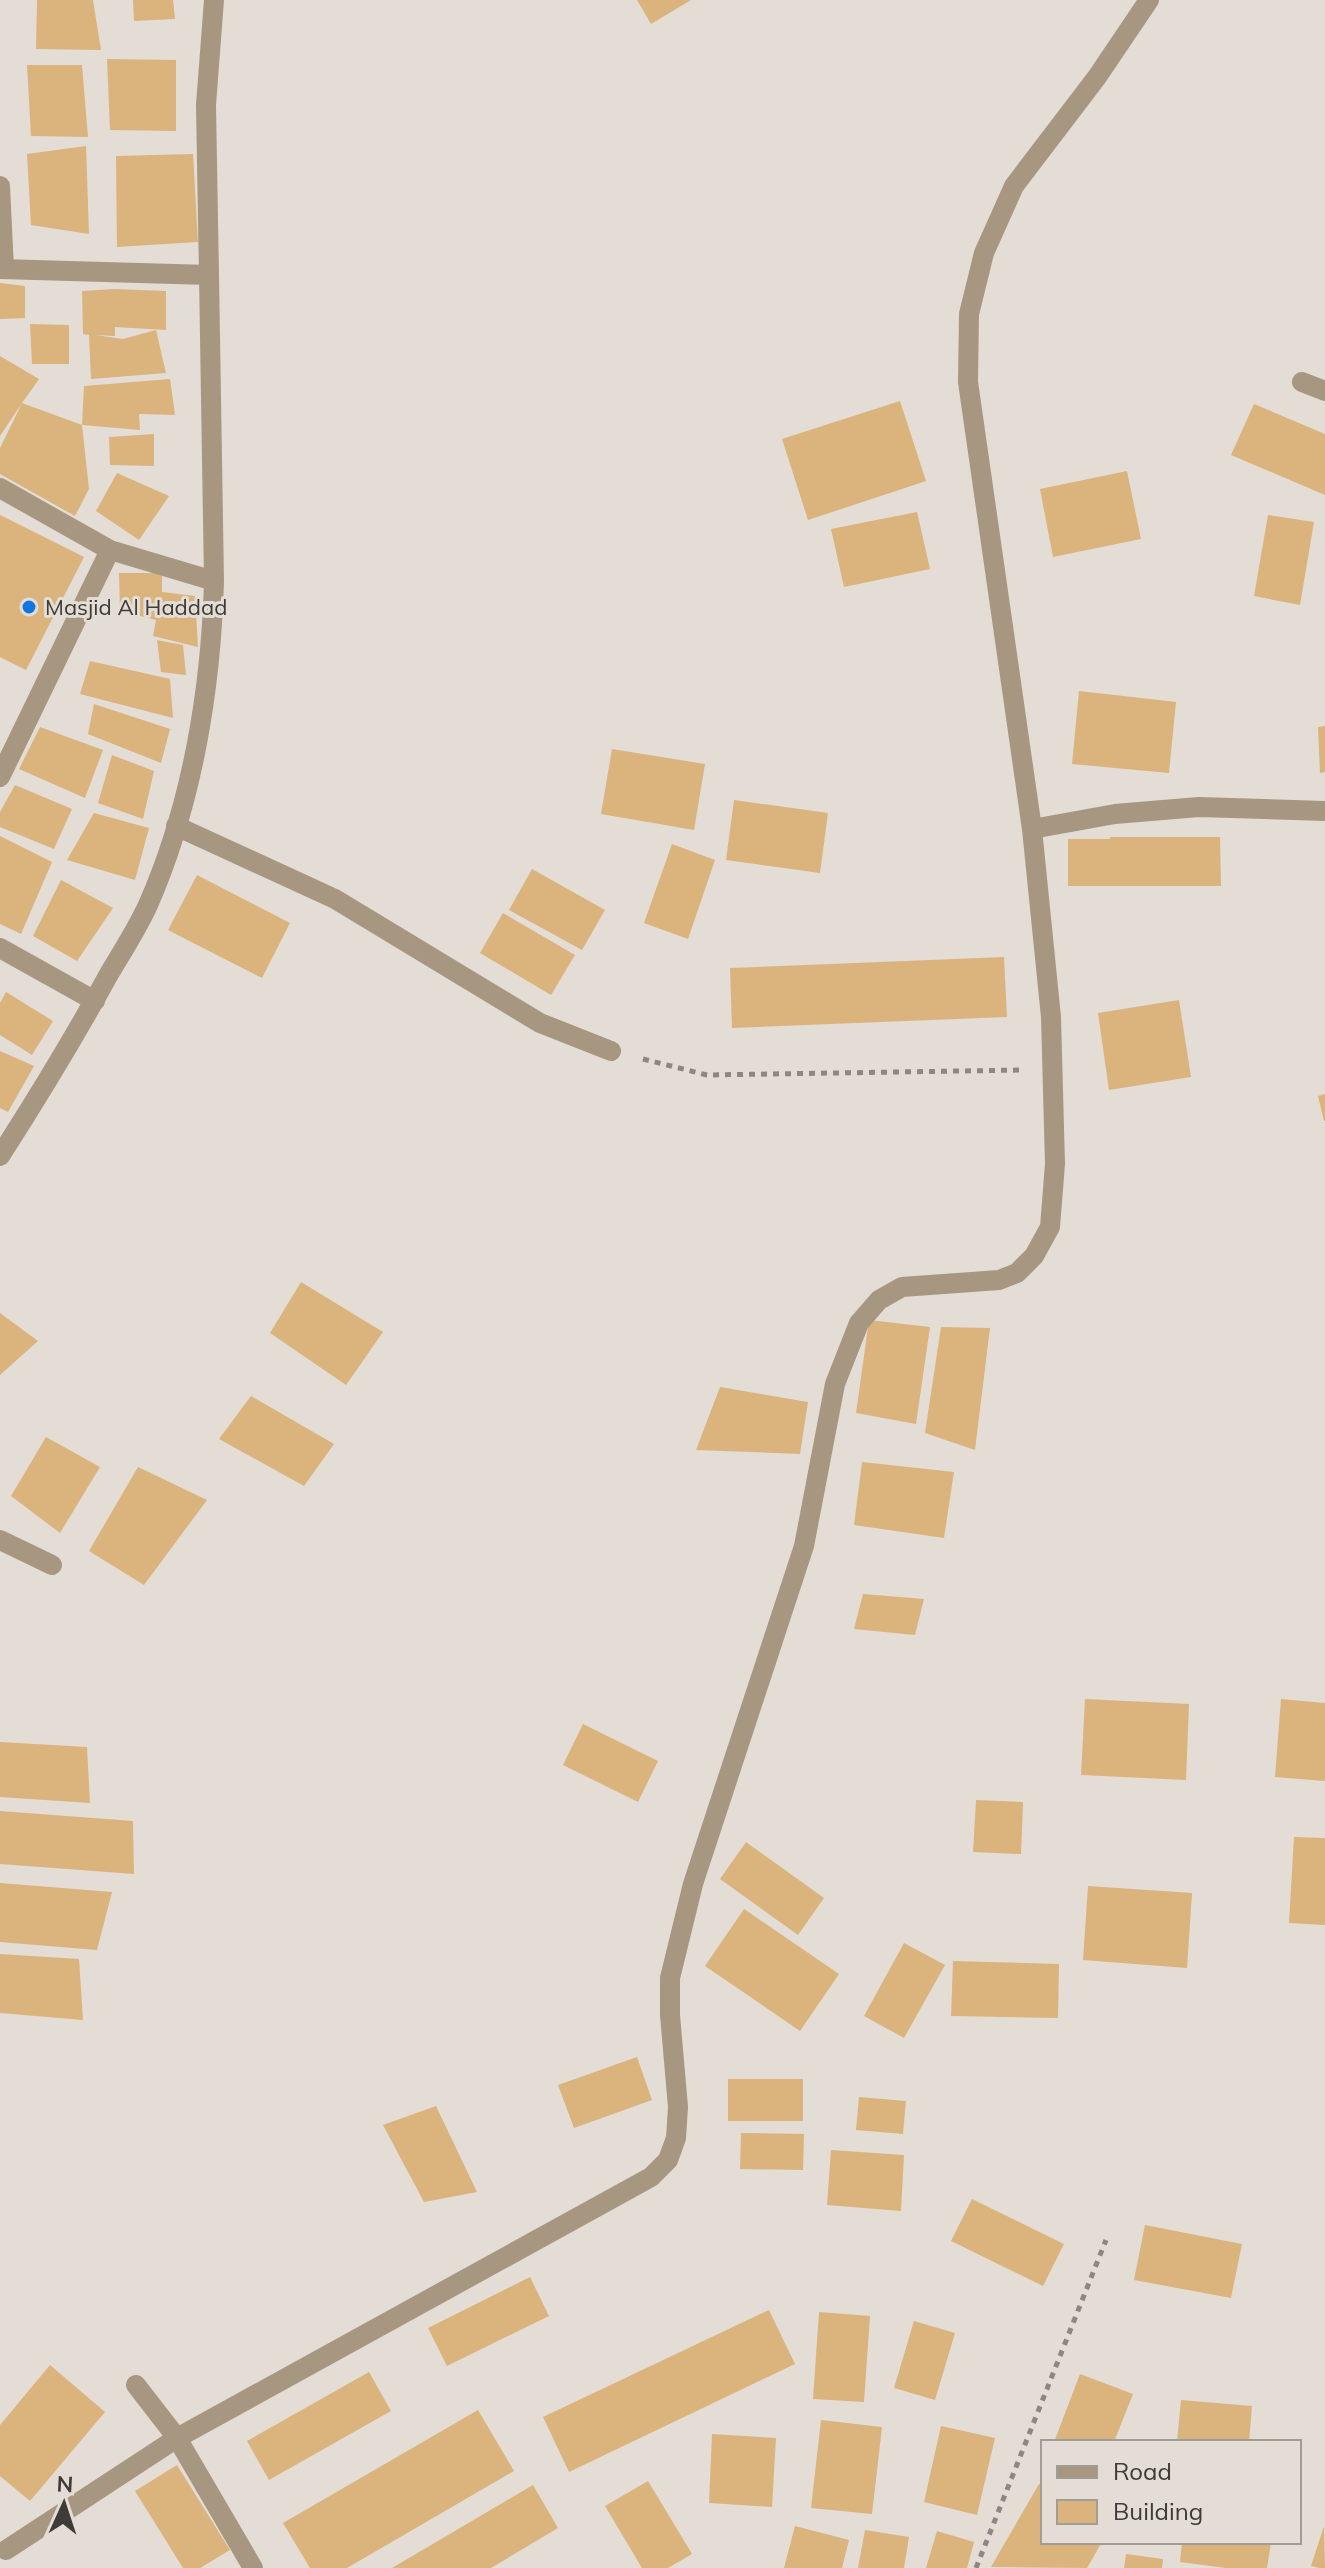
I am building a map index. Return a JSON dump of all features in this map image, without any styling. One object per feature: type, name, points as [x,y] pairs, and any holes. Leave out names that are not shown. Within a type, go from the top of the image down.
[{"type":"street","points":[[0,1156],[95,1001],[147,906],[176,826],[198,732],[212,648],[214,581],[206,105],[214,0]]},
{"type":"street","points":[[6,2550],[177,2438],[651,2177],[668,2160],[676,2138],[678,2107],[670,1978],[693,1884],[804,1546],[835,1384],[859,1323],[879,1300],[902,1287],[999,1280],[1017,1273],[1034,1256],[1050,1227],[1055,1164],[1051,1017],[1032,829],[968,382],[969,314],[984,253],[1014,186],[1097,77],[1149,0]]},
{"type":"street","points":[[0,186],[2,269],[209,275]]},
{"type":"street","points":[[1302,382],[1325,391]]},
{"type":"street","points":[[0,488],[110,550],[214,581]]},
{"type":"street","points":[[0,777],[110,550]]},
{"type":"street","points":[[1032,829],[1115,814],[1199,807],[1325,811]]},
{"type":"street","points":[[176,826],[335,899],[540,1023],[611,1051]]},
{"type":"street","points":[[0,948],[95,1001]]},
{"type":"street","points":[[0,1540],[52,1565]]},
{"type":"street","points":[[136,2385],[177,2438],[253,2568]]},
{"type":"path","points":[[611,1051],[707,1075],[1053,1070]]},
{"type":"path","points":[[976,2568],[1106,2240]]},
{"type":"building","points":[[37,0],[93,0],[101,50],[36,49]]},
{"type":"building","points":[[133,0],[173,0],[175,19],[134,21]]},
{"type":"building","points":[[637,0],[691,0],[651,24]]},
{"type":"building","points":[[107,59],[176,60],[176,131],[110,130]]},
{"type":"building","points":[[27,65],[82,65],[88,137],[31,136]]},
{"type":"building","points":[[86,146],[89,234],[31,225],[27,154]]},
{"type":"building","points":[[193,154],[198,242],[117,247],[116,156]]},
{"type":"building","points":[[0,283],[25,286],[25,318],[0,319]]},
{"type":"building","points":[[82,291],[166,291],[166,330],[115,327],[115,336],[95,335],[123,339],[156,330],[166,373],[91,379],[89,335],[83,334]]},
{"type":"building","points":[[30,324],[69,325],[69,364],[32,364]]},
{"type":"building","points":[[0,356],[39,379],[0,436]]},
{"type":"building","points":[[170,379],[175,415],[139,414],[140,430],[82,425],[84,386]]},
{"type":"building","points":[[900,401],[926,481],[808,520],[782,439]]},
{"type":"building","points":[[22,403],[82,425],[89,489],[75,516],[0,474],[0,448]]},
{"type":"building","points":[[1254,404],[1325,434],[1325,495],[1231,455]]},
{"type":"building","points":[[154,434],[154,466],[110,465],[109,437]]},
{"type":"building","points":[[1127,471],[1141,539],[1053,557],[1040,489]]},
{"type":"building","points":[[117,473],[169,496],[139,540],[96,511]]},
{"type":"building","points":[[917,512],[930,569],[844,587],[831,529]]},
{"type":"building","name":"Masjid Al Haddad","points":[[0,515],[84,557],[26,670],[0,657]]},
{"type":"building","points":[[1268,515],[1314,522],[1300,605],[1254,596]]},
{"type":"building","points":[[119,573],[162,573],[162,592],[195,596],[198,647],[153,636],[156,620],[120,611]]},
{"type":"building","points":[[157,640],[183,645],[186,675],[161,672]]},
{"type":"building","points":[[90,661],[170,679],[173,718],[80,694]]},
{"type":"building","points":[[1079,691],[1176,702],[1169,773],[1072,764]]},
{"type":"building","points":[[94,704],[170,729],[161,763],[88,734]]},
{"type":"building","points":[[1325,726],[1325,772],[1320,773],[1318,727]]},
{"type":"building","points":[[40,727],[103,750],[85,798],[19,769]]},
{"type":"building","points":[[612,749],[705,764],[694,830],[601,814]]},
{"type":"building","points":[[112,755],[154,771],[143,819],[98,803]]},
{"type":"building","points":[[15,785],[72,809],[54,849],[0,827],[0,812]]},
{"type":"building","points":[[734,800],[828,813],[820,873],[726,860]]},
{"type":"building","points":[[94,813],[149,828],[135,880],[67,860]]},
{"type":"building","points":[[0,836],[52,862],[21,934],[0,924]]},
{"type":"building","points":[[1220,837],[1221,886],[1068,886],[1068,839]]},
{"type":"building","points":[[672,844],[715,860],[688,939],[644,923]]},
{"type":"building","points":[[532,869],[605,910],[582,950],[509,910]]},
{"type":"building","points":[[197,875],[290,923],[262,978],[168,930]]},
{"type":"building","points":[[61,880],[113,908],[77,961],[33,936]]},
{"type":"building","points":[[503,913],[575,955],[551,995],[480,953]]},
{"type":"building","points":[[1004,957],[1007,1017],[732,1028],[730,968]]},
{"type":"building","points":[[6,992],[53,1021],[32,1055],[0,1035],[0,1003]]},
{"type":"building","points":[[1179,1000],[1191,1077],[1109,1090],[1098,1013]]},
{"type":"building","points":[[0,1051],[34,1066],[8,1112],[0,1108]]},
{"type":"building","points":[[1325,1094],[1325,1121],[1324,1121],[1318,1096]]},
{"type":"building","points":[[301,1282],[383,1332],[346,1385],[270,1333]]},
{"type":"building","points":[[0,1313],[38,1341],[0,1375]]},
{"type":"building","points":[[869,1320],[930,1327],[916,1424],[856,1413]]},
{"type":"building","points":[[941,1327],[990,1328],[975,1450],[925,1433]]},
{"type":"building","points":[[720,1387],[808,1402],[800,1454],[696,1450]]},
{"type":"building","points":[[251,1396],[334,1444],[304,1486],[219,1439]]},
{"type":"building","points":[[46,1437],[100,1467],[60,1533],[11,1496]]},
{"type":"building","points":[[862,1462],[954,1472],[944,1538],[854,1525]]},
{"type":"building","points":[[138,1467],[207,1500],[144,1585],[89,1551]]},
{"type":"building","points":[[863,1594],[924,1599],[915,1635],[854,1629]]},
{"type":"building","points":[[1085,1699],[1189,1704],[1186,1780],[1081,1775]]},
{"type":"building","points":[[1281,1699],[1325,1703],[1325,1781],[1275,1777]]},
{"type":"building","points":[[583,1724],[658,1761],[638,1802],[563,1765]]},
{"type":"building","points":[[0,1742],[87,1747],[90,1803],[0,1797]]},
{"type":"building","points":[[976,1800],[1023,1802],[1021,1854],[973,1852]]},
{"type":"building","points":[[0,1811],[133,1821],[134,1874],[0,1864]]},
{"type":"building","points":[[1294,1837],[1325,1838],[1325,1925],[1289,1923]]},
{"type":"building","points":[[746,1842],[824,1898],[798,1935],[720,1879]]},
{"type":"building","points":[[0,1883],[112,1892],[97,1950],[0,1942]]},
{"type":"building","points":[[1088,1886],[1192,1893],[1187,1968],[1083,1960]]},
{"type":"building","points":[[744,1909],[839,1974],[800,2031],[705,1966]]},
{"type":"building","points":[[904,1943],[945,1965],[904,2038],[864,2016]]},
{"type":"building","points":[[0,1954],[79,1959],[83,2020],[0,2013]]},
{"type":"building","points":[[953,1961],[1059,1964],[1058,2018],[951,2016]]},
{"type":"building","points":[[637,2057],[652,2100],[574,2128],[558,2085]]},
{"type":"building","points":[[728,2079],[803,2079],[803,2121],[728,2121]]},
{"type":"building","points":[[859,2097],[906,2101],[903,2134],[856,2130]]},
{"type":"building","points":[[436,2106],[477,2192],[424,2202],[383,2125]]},
{"type":"building","points":[[741,2133],[804,2134],[803,2170],[740,2169]]},
{"type":"building","points":[[831,2150],[904,2155],[901,2211],[827,2205]]},
{"type":"building","points":[[972,2199],[1064,2244],[1043,2286],[951,2241]]},
{"type":"building","points":[[1145,2225],[1242,2244],[1231,2298],[1134,2280]]},
{"type":"building","points":[[530,2277],[549,2316],[447,2366],[428,2328]]},
{"type":"building","points":[[769,2310],[795,2364],[569,2472],[543,2417]]},
{"type":"building","points":[[819,2312],[870,2316],[864,2402],[813,2399]]},
{"type":"building","points":[[914,2321],[955,2333],[935,2400],[894,2388]]},
{"type":"building","points":[[50,2365],[105,2412],[30,2501],[0,2476],[0,2425]]},
{"type":"building","points":[[369,2372],[391,2411],[269,2480],[247,2441]]},
{"type":"building","points":[[1080,2374],[1133,2394],[1115,2440],[1055,2440]]},
{"type":"building","points":[[1181,2400],[1252,2406],[1249,2440],[1177,2440]]},
{"type":"building","points":[[478,2410],[514,2471],[347,2568],[310,2568],[283,2523]]},
{"type":"building","points":[[821,2420],[882,2427],[872,2514],[811,2508]]},
{"type":"building","points":[[941,2426],[995,2438],[977,2515],[924,2502]]},
{"type":"building","points":[[712,2434],[776,2438],[772,2507],[709,2503]]},
{"type":"building","points":[[177,2465],[230,2550],[200,2568],[183,2568],[135,2491]]},
{"type":"building","points":[[648,2481],[692,2554],[668,2568],[642,2568],[605,2506]]},
{"type":"building","points":[[1039,2484],[1041,2544],[1101,2544],[1087,2568],[991,2567]]},
{"type":"building","points":[[533,2485],[558,2528],[491,2568],[392,2568]]},
{"type":"building","points":[[795,2526],[849,2540],[842,2568],[784,2568]]},
{"type":"building","points":[[1324,2526],[1325,2568],[1319,2568],[1311,2566]]},
{"type":"building","points":[[865,2530],[909,2537],[904,2568],[858,2568]]},
{"type":"building","points":[[937,2531],[974,2542],[967,2568],[926,2568]]},
{"type":"building","points":[[1182,2544],[1271,2544],[1267,2568],[1226,2568],[1180,2562]]},
{"type":"building","points":[[1126,2554],[1163,2559],[1162,2568],[1124,2568]]},
{"type":"place","name":"Masjid Al Haddad","points":[[29,607]]}]
